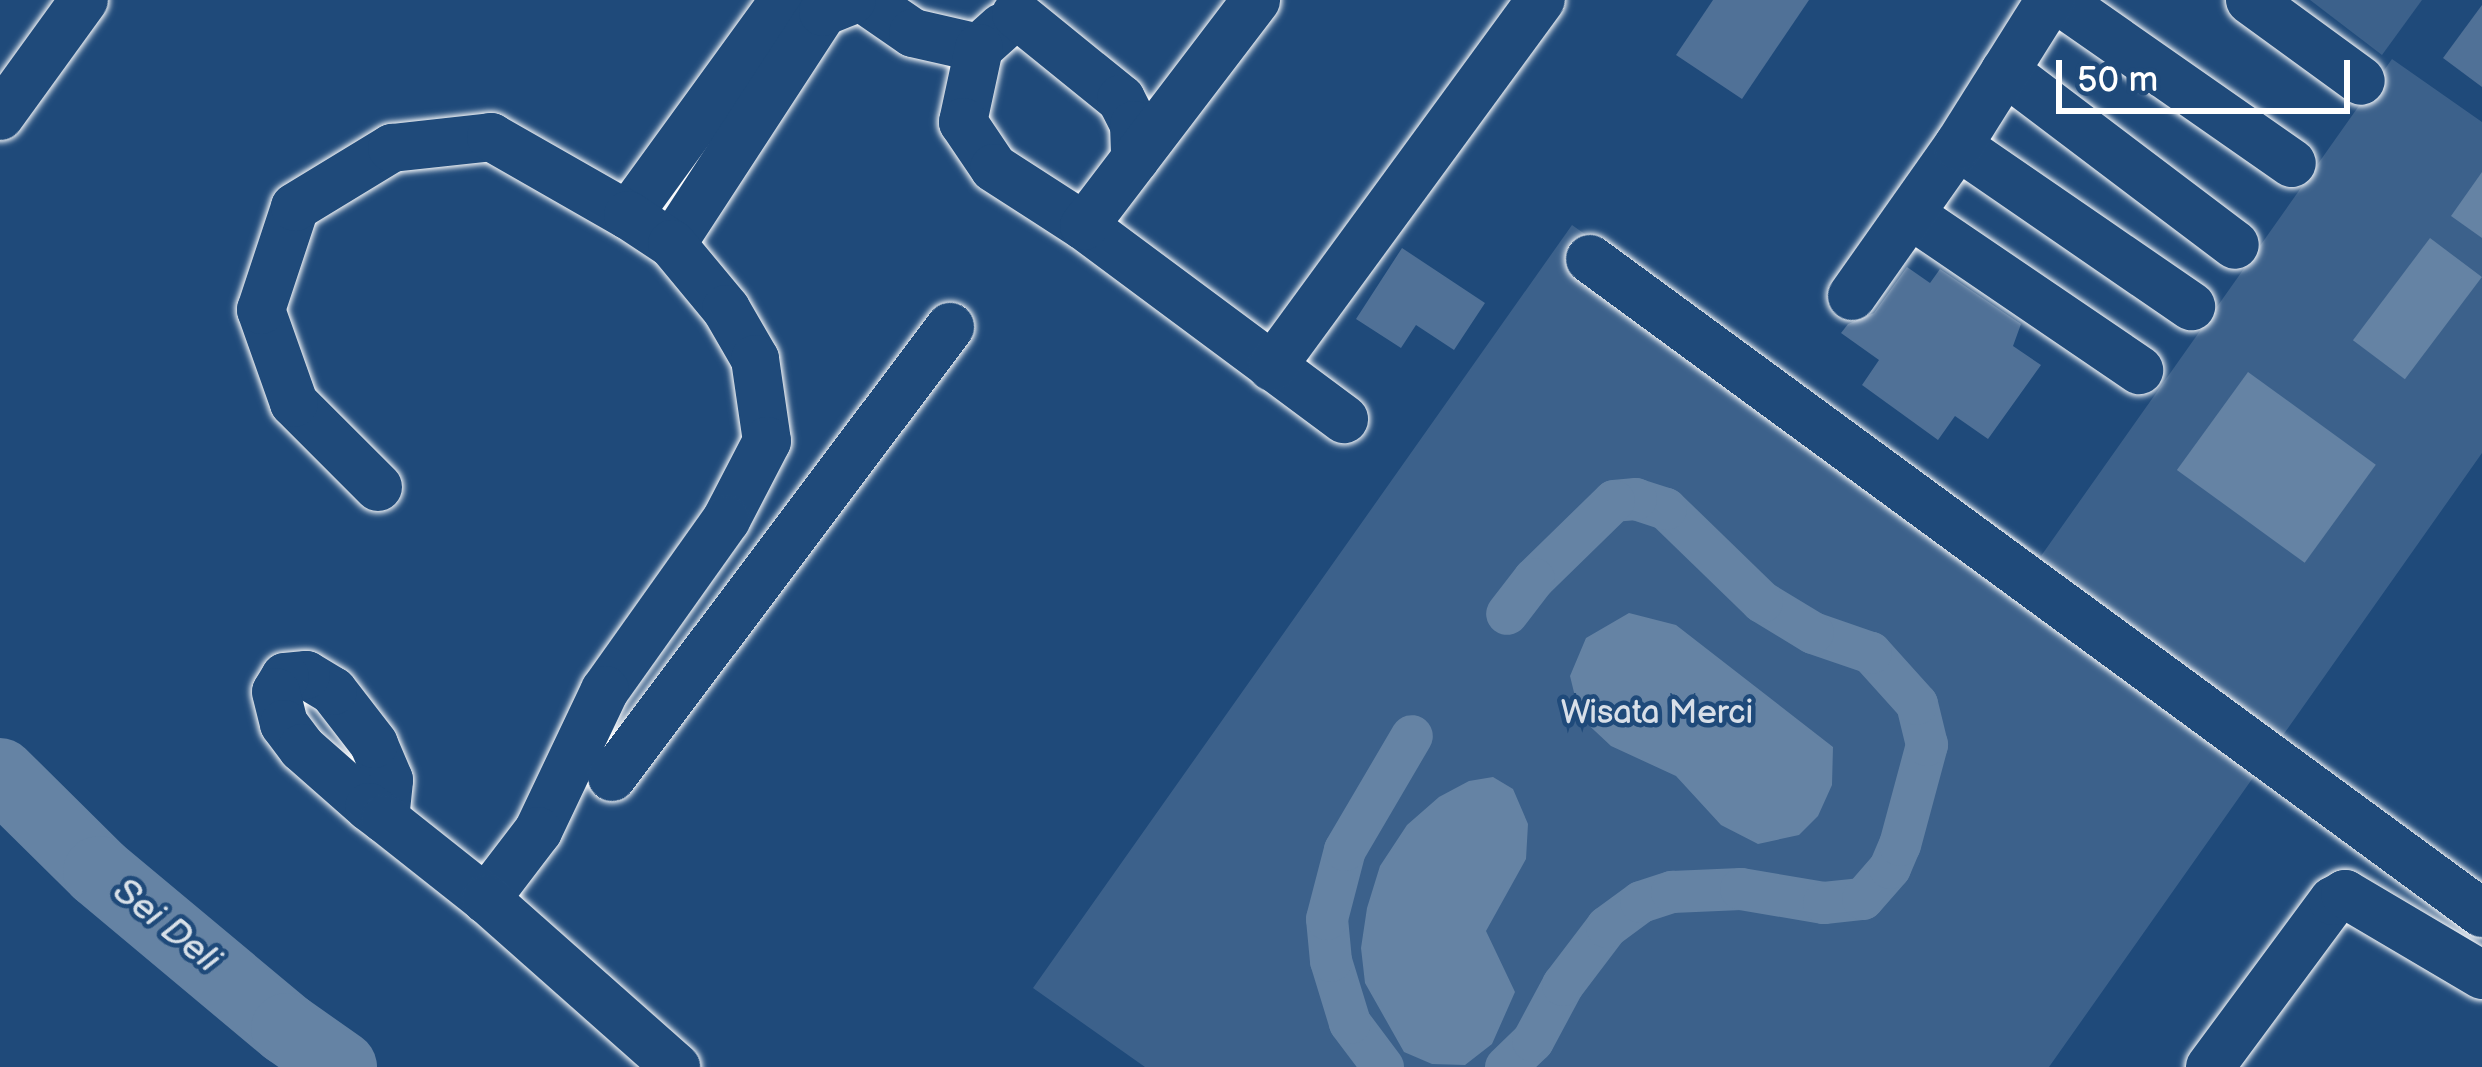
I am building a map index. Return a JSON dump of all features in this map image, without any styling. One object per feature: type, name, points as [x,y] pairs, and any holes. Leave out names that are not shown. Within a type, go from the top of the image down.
[{"type":"street","points":[[0,116],[84,0]]},
{"type":"street","points":[[628,215],[784,0]]},
{"type":"street","points":[[672,244],[823,12],[852,0]]},
{"type":"street","points":[[865,0],[914,33],[979,48]]},
{"type":"street","points":[[1084,226],[1256,0]]},
{"type":"street","points":[[1272,367],[1541,0]]},
{"type":"street","points":[[1852,296],[2054,0],[2293,163]]},
{"type":"street","points":[[2251,0],[2361,80]]},
{"type":"street","points":[[1135,159],[1134,125],[1121,100],[1017,7],[979,48],[963,122],[994,168],[1084,226],[1344,419]]},
{"type":"street","points":[[2006,71],[2236,244]]},
{"type":"street","points":[[378,487],[294,403],[261,310],[296,207],[392,148],[491,137],[628,215],[672,244],[726,309],[755,359],[767,441],[726,520],[605,690],[538,831],[487,899]]},
{"type":"street","points":[[1958,146],[2191,306]]},
{"type":"street","points":[[1911,215],[2139,370]]},
{"type":"street","points":[[1590,259],[2482,913]]},
{"type":"street","points":[[612,777],[950,327]]},
{"type":"street","points":[[767,441],[812,456],[840,476]]},
{"type":"street","points":[[632,653],[680,688]]},
{"type":"street","points":[[385,820],[487,899],[676,1067]]},
{"type":"street","points":[[2210,1067],[2333,901],[2345,894],[2482,975]]},
{"type":"green space","points":[[2310,0],[2422,0],[2382,55]]},
{"type":"green space","name":"Wisata Merci","points":[[2392,59],[2482,122],[2482,453],[2049,1067],[1145,1067],[1033,988],[1572,225],[2041,556]]},
{"type":"shaded area","points":[[2482,172],[2482,238],[2451,216]]},
{"type":"shaded area","points":[[2430,238],[2482,277],[2405,379],[2353,340]]},
{"type":"shaded area","points":[[2248,372],[2376,465],[2305,563],[2177,470]]},
{"type":"shaded area","points":[[1629,613],[1676,625],[1833,747],[1832,785],[1818,816],[1799,835],[1758,844],[1721,825],[1676,776],[1611,746],[1580,717],[1570,676],[1586,638]]},
{"type":"shaded area","points":[[1493,777],[1513,789],[1528,824],[1526,859],[1486,931],[1515,992],[1492,1044],[1465,1065],[1432,1064],[1404,1052],[1365,983],[1361,948],[1367,908],[1380,866],[1407,825],[1439,797],[1469,781]]},
{"type":"building","points":[[1713,0],[1809,0],[1742,99],[1676,55]]},
{"type":"building","points":[[2482,5],[2482,87],[2443,58]]},
{"type":"building","points":[[1402,248],[1485,303],[1454,350],[1416,325],[1401,348],[1356,319]]},
{"type":"building","points":[[1907,267],[1930,283],[1940,269],[2021,324],[2013,346],[2041,365],[1988,439],[1955,416],[1938,440],[1862,385],[1879,360],[1841,333],[1848,324],[1874,313]]},
{"type":"waterway","points":[[1506,1067],[1533,1041],[1563,985],[1607,927],[1641,902],[1672,892],[1741,889],[1824,903],[1863,899],[1890,868],[1900,845],[1927,745],[1917,704],[1871,653],[1813,633],[1762,602],[1666,509],[1636,499],[1614,501],[1534,579],[1507,614]]},
{"type":"waterway","points":[[1383,1067],[1350,1023],[1331,961],[1327,919],[1345,850],[1412,736]]},
{"type":"waterway","name":"Sei Deli","points":[[0,774],[99,872],[287,1029],[341,1067]]}]
